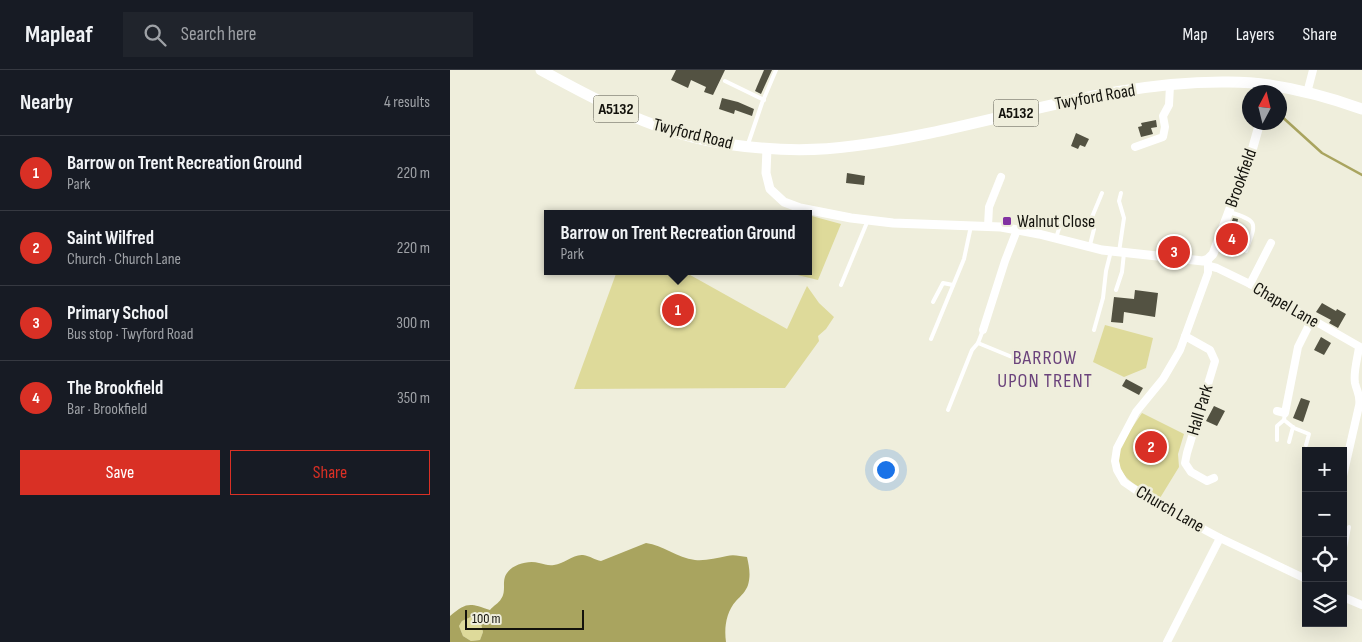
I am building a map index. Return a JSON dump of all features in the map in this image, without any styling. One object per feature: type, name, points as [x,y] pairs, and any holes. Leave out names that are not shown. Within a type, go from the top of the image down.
[{"type":"main road","name":"Twyford Road","points":[[541,70],[600,101],[658,127],[695,138],[767,148],[823,149],[882,142],[1121,91],[1170,85],[1230,82],[1245,85]]},
{"type":"main road","name":"Twyford Road","points":[[1287,91],[1307,92]]},
{"type":"main road","name":"A5132","points":[[1307,92],[1362,109]]},
{"type":"street","points":[[1307,92],[1313,70]]},
{"type":"street","points":[[1135,147],[1163,137],[1165,127],[1163,116],[1169,105],[1170,85]]},
{"type":"street","name":"Brookfield","points":[[1209,263],[1258,130]]},
{"type":"street","points":[[767,148],[765,162],[767,182],[770,189],[779,198],[792,205],[808,210]]},
{"type":"street","points":[[988,226],[989,207],[1001,177]]},
{"type":"street","points":[[812,211],[868,220],[924,225],[988,226],[1017,230],[1090,248],[1209,263]]},
{"type":"street","points":[[983,330],[1004,261],[1017,230]]},
{"type":"street","points":[[1250,284],[1271,243]]},
{"type":"street","name":"Chapel Lane","points":[[1209,263],[1361,347]]},
{"type":"street","name":"Church Lane","points":[[1209,263],[1208,273],[1177,356],[1163,379],[1136,412],[1116,448],[1114,461],[1124,482],[1156,504],[1302,578]]},
{"type":"street","points":[[1282,415],[1298,347],[1312,320]]},
{"type":"street","name":"Hall Park","points":[[1185,336],[1210,350],[1215,361],[1185,463],[1191,472],[1202,478],[1206,480],[1214,478]]},
{"type":"street","points":[[1347,458],[1359,406],[1360,395],[1355,384],[1355,378],[1361,347]]},
{"type":"street","points":[[1167,642],[1220,538]]},
{"type":"street","points":[[1347,599],[1362,605]]},
{"type":"lane","points":[[747,146],[776,70]]},
{"type":"lane","points":[[725,81],[764,100]]},
{"type":"lane","points":[[1090,248],[1094,229],[1092,217],[1102,193]]},
{"type":"lane","points":[[1116,290],[1122,272],[1118,252],[1124,218],[1119,201],[1121,193]]},
{"type":"lane","points":[[1229,212],[1246,217],[1252,223],[1254,228],[1246,252]]},
{"type":"lane","points":[[1055,239],[1063,216]]},
{"type":"lane","points":[[841,285],[868,220]]},
{"type":"lane","points":[[931,339],[964,259],[971,226]]},
{"type":"lane","points":[[1094,330],[1103,298],[1106,271],[1118,252]]},
{"type":"lane","points":[[933,302],[943,283],[953,285]]},
{"type":"lane","points":[[948,410],[972,350],[978,343],[983,330]]},
{"type":"lane","points":[[978,343],[1012,357]]},
{"type":"lane","points":[[1276,440],[1277,426],[1282,415],[1293,427],[1308,434],[1306,446]]},
{"type":"lane","points":[[1289,442],[1293,427]]},
{"type":"lane","points":[[1347,537],[1349,527]]},
{"type":"shaded area","points":[[812,216],[841,224],[818,280],[797,275],[812,275]]},
{"type":"shaded area","points":[[616,275],[690,275],[787,329],[807,286],[819,303],[834,317],[826,329],[818,336],[819,341],[785,388],[574,389]]},
{"type":"shaded area","points":[[1105,325],[1153,338],[1146,368],[1124,377],[1093,362]]},
{"type":"shaded area","points":[[1142,413],[1184,434],[1178,454],[1179,467],[1160,498],[1129,480],[1121,469],[1119,461],[1122,444]]},
{"type":"shaded area","points":[[646,543],[695,560],[707,560],[732,555],[747,557],[749,578],[746,589],[733,605],[728,615],[725,631],[726,642],[450,642],[450,616],[460,608],[468,605],[490,610],[503,596],[505,576],[513,567],[531,562],[554,565],[579,555],[601,561]],"holes":[[[473,616],[480,620],[483,632],[480,640],[471,641],[463,636],[459,626],[462,621]]]},
{"type":"shaded area","points":[[473,616],[480,620],[483,632],[480,640],[471,641],[463,636],[459,626],[462,621]]},
{"type":"building","points":[[676,70],[725,70],[713,95],[704,92],[706,87],[691,80],[688,88],[671,80]]},
{"type":"building","points":[[764,70],[772,70],[761,94],[755,91]]},
{"type":"building","points":[[722,98],[754,109],[752,116],[735,110],[734,114],[719,109]]},
{"type":"building","points":[[1156,120],[1157,127],[1151,128],[1153,134],[1141,137],[1138,127],[1142,126],[1141,123]]},
{"type":"building","points":[[1076,133],[1089,139],[1085,147],[1080,145],[1078,149],[1071,146]]},
{"type":"building","points":[[847,173],[865,176],[864,185],[846,183]]},
{"type":"building","points":[[1233,218],[1238,219],[1236,229],[1241,230],[1235,251],[1223,247]]},
{"type":"building","points":[[1135,290],[1158,293],[1155,317],[1124,312],[1123,323],[1111,322],[1114,297],[1134,299]]},
{"type":"building","points":[[1322,303],[1346,314],[1338,328],[1329,323],[1331,320],[1316,312]]},
{"type":"building","points":[[1321,337],[1331,343],[1324,355],[1314,350]]},
{"type":"building","points":[[1126,379],[1143,388],[1139,395],[1122,386]]},
{"type":"building","points":[[1301,398],[1310,401],[1303,422],[1293,418]]},
{"type":"building","points":[[1214,406],[1225,411],[1217,426],[1206,421]]},
{"type":"building","points":[[1147,434],[1164,443],[1162,448],[1167,451],[1163,458],[1158,455],[1155,460],[1138,450],[1140,446],[1135,443],[1139,435],[1145,438]]},
{"type":"waterway","points":[[1287,121],[1322,153],[1362,175]]},
{"type":"place","name":"Walnut Close","points":[[1007,221]]},
{"type":"place","name":"The Brookfield","points":[[1232,239]]},
{"type":"place","name":"Primary School","points":[[1174,252]]},
{"type":"place","name":"Barrow on Trent Recreation Ground","points":[[678,310]]},
{"type":"place","name":"Saint Wilfred","points":[[1151,447]]},
{"type":"district","name":"BARROW UPON TRENT","points":[[1045,370]]}]
